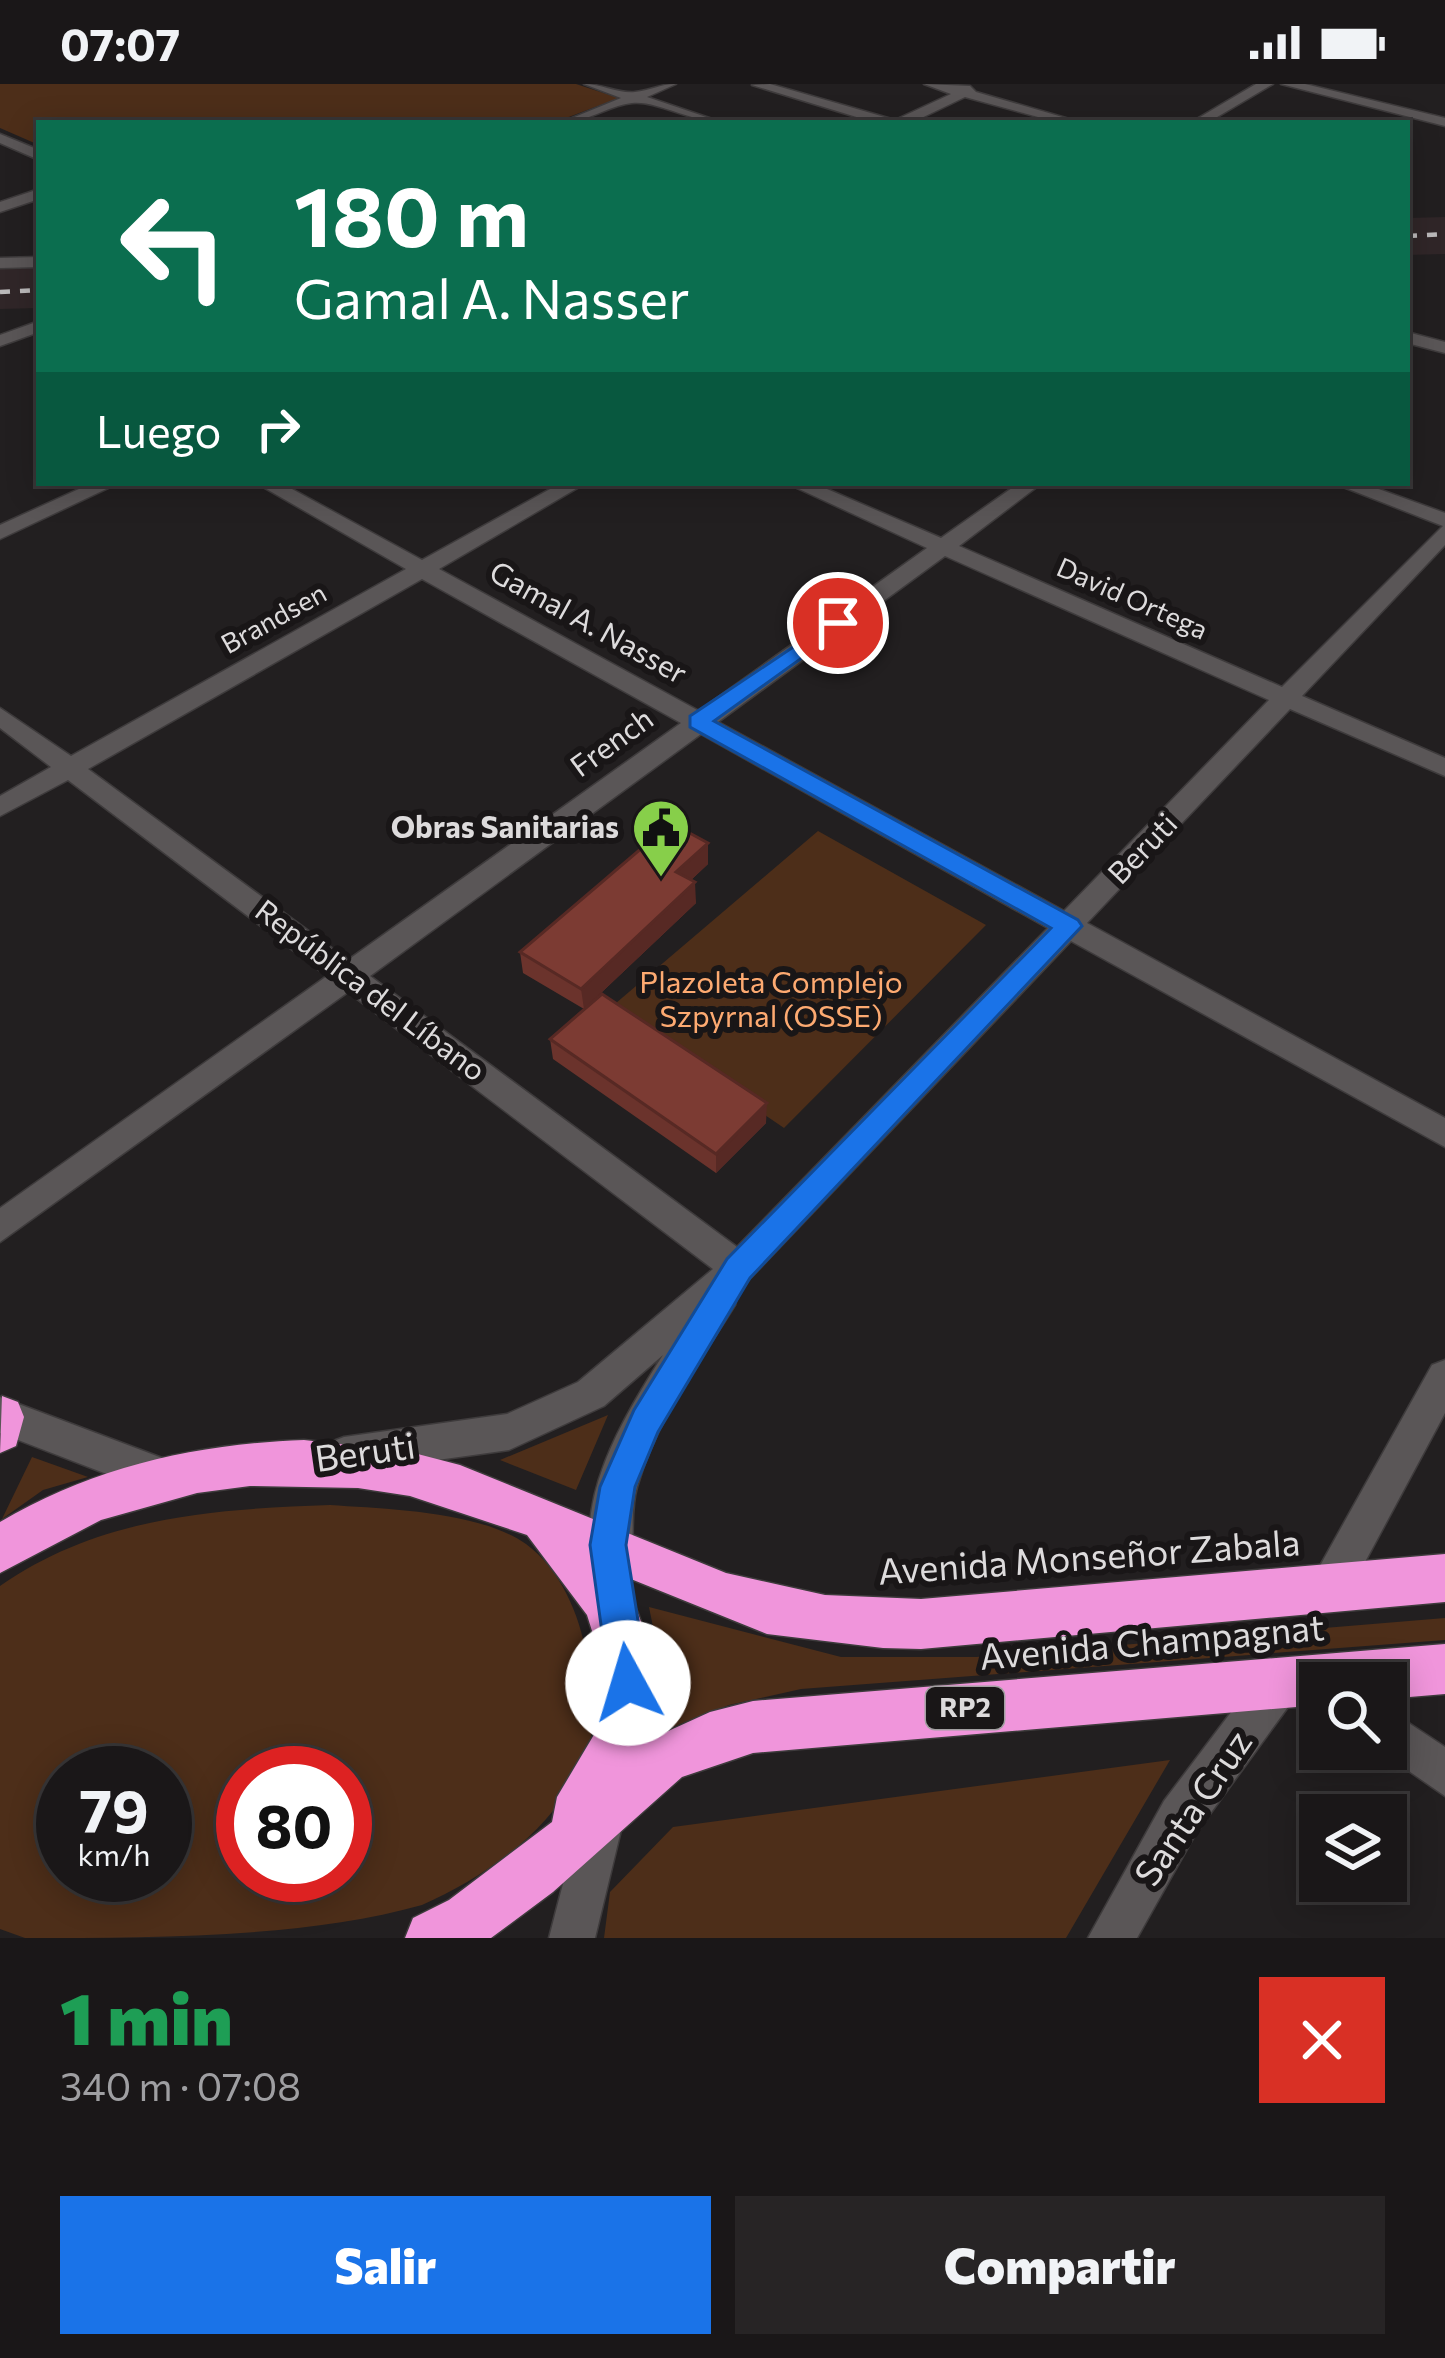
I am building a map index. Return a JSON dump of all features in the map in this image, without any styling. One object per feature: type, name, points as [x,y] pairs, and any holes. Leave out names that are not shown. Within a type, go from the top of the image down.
[{"type":"highway","name":"RP2","points":[[0,1549],[68,1508],[164,1478],[297,1461],[411,1474],[541,1521],[590,1570],[624,1630],[628,1683],[625,1730],[604,1776],[534,1874]]},
{"type":"highway","name":"Avenida Monseñor Zabala","points":[[541,1521],[608,1545],[687,1583],[768,1610],[847,1622],[921,1624],[1445,1578]]},
{"type":"highway","name":"Avenida Champagnat","points":[[1407,1672],[1445,1669]]},
{"type":"highway","name":"Avenida Champagnat","points":[[433,1938],[469,1920],[534,1874],[664,1760],[710,1738],[753,1727],[1299,1682]]},
{"type":"street","points":[[591,84],[707,120]]},
{"type":"street","points":[[574,120],[669,84]]},
{"type":"street","points":[[931,84],[1065,120]]},
{"type":"street","points":[[903,120],[982,84]]},
{"type":"street","points":[[1202,120],[1266,84]]},
{"type":"street","points":[[1288,84],[1445,122]]},
{"type":"street","points":[[759,85],[885,120]]},
{"type":"street","points":[[0,138],[36,155]]},
{"type":"street","points":[[0,207],[36,195]]},
{"type":"street","points":[[0,263],[36,262]]},
{"type":"street","points":[[9,343],[36,328]]},
{"type":"street","points":[[1410,338],[1445,349]]},
{"type":"street","points":[[0,533],[102,486]]},
{"type":"street","name":"Gamal A. Nasser","points":[[271,486],[1445,1134]]},
{"type":"street","name":"Brandsen","points":[[0,807],[571,486]]},
{"type":"street","name":"David Ortega","points":[[803,486],[1445,768]]},
{"type":"street","name":"French","points":[[0,1227],[1028,486]]},
{"type":"street","points":[[1351,486],[1445,520]]},
{"type":"street","name":"Beruti","points":[[297,1461],[508,1432],[591,1394],[739,1268],[1445,532]]},
{"type":"street","name":"República del Líbano","points":[[0,716],[739,1268]]},
{"type":"street","name":"Beruti","points":[[624,1630],[608,1545],[617,1487],[646,1422],[739,1268]]},
{"type":"street","points":[[1330,1587],[1445,1377]]},
{"type":"street","points":[[1,1421],[164,1478]]},
{"type":"street","name":"Santa Cruz","points":[[1111,1938],[1180,1817],[1299,1691]]},
{"type":"street","points":[[572,1938],[625,1730]]},
{"type":"street","points":[[1407,1745],[1445,1774]]},
{"type":"shaded area","points":[[1445,217],[1445,254],[1410,255],[1410,218]]},
{"type":"shaded area","points":[[36,266],[36,308],[0,309],[0,267]]},
{"type":"green space","points":[[0,84],[576,84],[619,98],[561,120],[36,120],[36,144],[0,128]]},
{"type":"green space","name":"Plazoleta Complejo Szpyrnal (OSSE)","points":[[818,831],[986,925],[784,1128],[609,1009]]},
{"type":"green space","points":[[608,1415],[576,1490],[500,1460]]},
{"type":"green space","points":[[32,1457],[88,1477],[43,1490],[2,1519]]},
{"type":"green space","points":[[330,1505],[432,1514],[506,1533],[538,1554],[558,1580],[583,1639],[592,1724],[578,1772],[545,1821],[474,1878],[422,1905],[377,1916],[278,1930],[176,1936],[25,1938],[0,1929],[0,1586],[77,1545],[117,1531],[200,1514]]},
{"type":"green space","points":[[649,1607],[841,1657],[976,1657],[1445,1618],[1445,1640],[801,1689],[729,1705],[660,1732],[666,1692]]},
{"type":"green space","points":[[1170,1760],[1066,1938],[604,1938],[610,1892],[673,1827]]},
{"type":"building","points":[[671,823],[708,843],[676,872],[695,882],[581,989],[520,952]]},
{"type":"building","points":[[602,994],[767,1103],[716,1154],[550,1039]]},
{"type":"railway","points":[[1410,236],[1445,234]]},
{"type":"railway","points":[[0,292],[36,290]]},
{"type":"place","name":"Obras Sanitarias","points":[[661,879]]},
{"type":"route","points":[[628,1683],[624,1630],[608,1545],[617,1487],[646,1422],[739,1268],[1069,926],[698,722],[838,623]]}]
